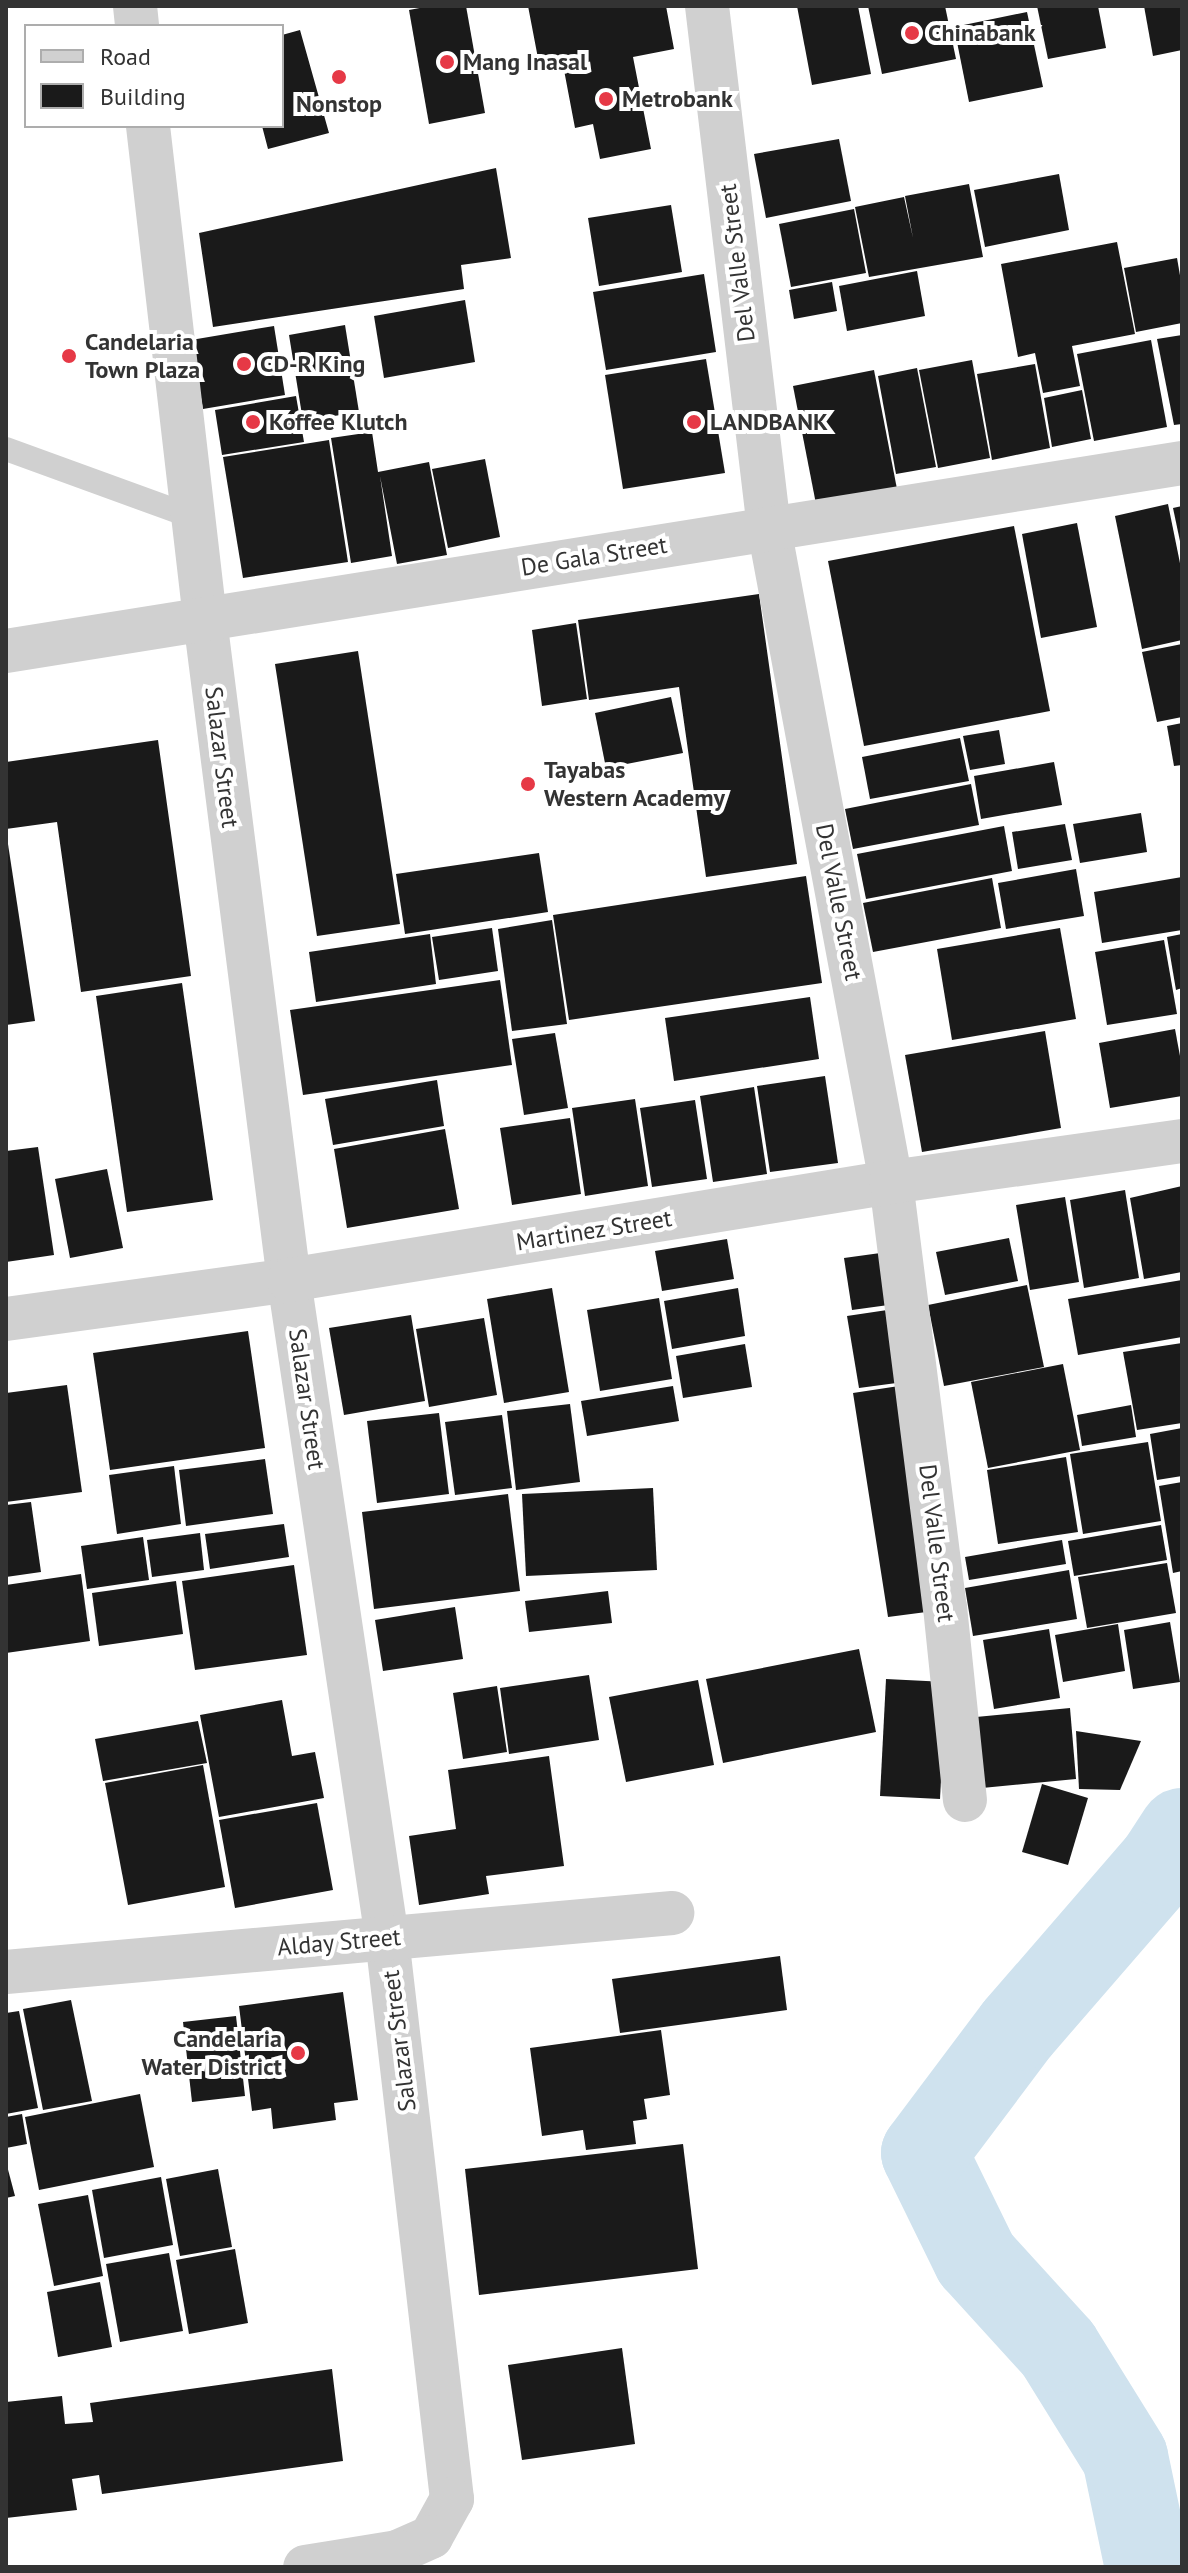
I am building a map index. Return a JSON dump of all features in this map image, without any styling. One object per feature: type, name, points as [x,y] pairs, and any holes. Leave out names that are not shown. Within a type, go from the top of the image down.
[{"type":"street","name":"Del Valle Street","points":[[707,6],[769,528],[891,1182],[945,1607],[965,1800]]},
{"type":"street","name":"Salazar Street","points":[[148,128],[205,619],[289,1280],[387,1938],[452,2499],[431,2537],[398,2552],[305,2567]]},
{"type":"street","name":"De Gala Street","points":[[6,651],[1182,463]]},
{"type":"street","name":"Martinez Street","points":[[6,1319],[289,1280],[891,1182],[1182,1141]]},
{"type":"street","name":"Alday Street","points":[[6,1972],[672,1913]]},
{"type":"lane","points":[[6,449],[193,517]]},
{"type":"building","name":"Mang Inasal","points":[[430,6],[466,6],[485,113],[429,124],[409,10]]},
{"type":"building","name":"Metrobank","points":[[528,6],[666,6],[674,49],[633,57],[651,149],[600,159],[593,124],[575,128],[564,70],[541,74]]},
{"type":"building","points":[[797,6],[858,6],[871,74],[812,85]]},
{"type":"building","name":"Chinabank","points":[[868,6],[945,6],[956,59],[882,74]]},
{"type":"building","points":[[1037,6],[1098,6],[1106,48],[1048,59]]},
{"type":"building","points":[[1144,6],[1182,6],[1182,50],[1153,56]]},
{"type":"building","points":[[1027,12],[1043,87],[969,102],[954,27]]},
{"type":"building","points":[[300,30],[329,133],[268,149],[263,128],[284,128],[284,34]]},
{"type":"building","points":[[839,139],[851,201],[766,218],[754,154]]},
{"type":"building","points":[[496,168],[511,258],[461,265],[464,289],[213,327],[199,233]]},
{"type":"building","points":[[1059,174],[1069,230],[985,247],[974,190]]},
{"type":"building","points":[[969,184],[983,257],[869,277],[855,207],[904,197],[913,238],[905,196]]},
{"type":"building","points":[[671,205],[682,272],[599,286],[588,218]]},
{"type":"building","points":[[854,209],[866,273],[791,287],[779,224]]},
{"type":"building","points":[[1117,242],[1135,334],[1072,346],[1080,386],[1043,393],[1035,353],[1018,357],[1001,264]]},
{"type":"building","points":[[1177,258],[1182,287],[1182,323],[1136,332],[1124,268]]},
{"type":"building","points":[[917,271],[925,316],[847,331],[839,286]]},
{"type":"building","points":[[704,274],[716,352],[606,370],[593,292]]},
{"type":"building","points":[[832,282],[837,311],[794,319],[789,290]]},
{"type":"building","points":[[465,300],[475,362],[384,378],[374,316]]},
{"type":"building","points":[[345,325],[359,412],[303,421],[289,335]]},
{"type":"building","points":[[274,326],[285,395],[203,409],[191,340]]},
{"type":"building","points":[[1182,335],[1182,424],[1174,425],[1157,339]]},
{"type":"building","points":[[1151,340],[1167,427],[1094,441],[1077,354]]},
{"type":"building","points":[[706,359],[725,473],[623,489],[605,375]]},
{"type":"building","points":[[972,360],[990,458],[938,468],[919,370]]},
{"type":"building","points":[[1035,364],[1050,448],[992,460],[977,374]]},
{"type":"building","points":[[917,368],[936,467],[896,474],[878,376]]},
{"type":"building","points":[[874,370],[897,489],[816,504],[793,386]]},
{"type":"building","points":[[1082,390],[1091,439],[1052,447],[1044,398]]},
{"type":"building","points":[[296,396],[304,442],[222,455],[215,410]]},
{"type":"building","points":[[372,432],[378,472],[429,462],[447,555],[397,564],[380,476],[392,556],[351,563],[331,438]]},
{"type":"building","points":[[329,440],[348,562],[243,578],[223,457]]},
{"type":"building","points":[[485,459],[500,537],[448,548],[432,469]]},
{"type":"building","points":[[1168,504],[1182,573],[1182,640],[1142,649],[1115,516]]},
{"type":"building","points":[[1182,506],[1182,546],[1181,546],[1173,508]]},
{"type":"building","points":[[1077,523],[1097,627],[1041,638],[1022,534]]},
{"type":"building","points":[[1014,526],[1050,711],[864,746],[828,561]]},
{"type":"building","points":[[759,594],[797,864],[706,877],[679,687],[589,700],[578,620]]},
{"type":"building","points":[[576,623],[587,699],[542,706],[532,630]]},
{"type":"building","points":[[1182,644],[1182,717],[1157,722],[1142,652]]},
{"type":"building","points":[[358,651],[400,924],[317,936],[275,664]]},
{"type":"building","points":[[671,697],[683,753],[606,768],[595,713]]},
{"type":"building","points":[[1182,723],[1182,765],[1174,766],[1167,726]]},
{"type":"building","points":[[999,730],[1005,764],[970,770],[963,736]]},
{"type":"building","points":[[960,738],[969,781],[870,799],[862,757]]},
{"type":"building","points":[[158,740],[191,976],[81,992],[57,822],[6,829],[6,762]]},
{"type":"building","points":[[1054,762],[1062,805],[981,819],[974,776]]},
{"type":"building","points":[[971,784],[979,825],[853,849],[845,809]]},
{"type":"building","points":[[1141,813],[1147,852],[1080,863],[1073,824]]},
{"type":"building","points":[[1065,824],[1072,860],[1018,869],[1012,832]]},
{"type":"building","points":[[1004,826],[1012,871],[866,899],[857,854]]},
{"type":"building","points":[[6,831],[35,1021],[6,1025]]},
{"type":"building","points":[[539,853],[548,912],[405,934],[396,874]]},
{"type":"building","points":[[1076,869],[1084,916],[1006,929],[998,883]]},
{"type":"building","points":[[806,876],[822,983],[569,1020],[553,915]]},
{"type":"building","points":[[1182,877],[1182,930],[1102,943],[1094,892]]},
{"type":"building","points":[[992,878],[1001,928],[873,952],[863,903]]},
{"type":"building","points":[[552,920],[567,1024],[512,1031],[498,929]]},
{"type":"building","points":[[492,928],[498,971],[439,980],[432,937]]},
{"type":"building","points":[[1060,928],[1076,1019],[952,1040],[937,949]]},
{"type":"building","points":[[430,934],[436,984],[316,1002],[309,952]]},
{"type":"building","points":[[1182,934],[1182,988],[1176,990],[1167,937]]},
{"type":"building","points":[[1164,940],[1177,1014],[1107,1025],[1095,952]]},
{"type":"building","points":[[500,980],[512,1065],[303,1095],[290,1010]]},
{"type":"building","points":[[182,983],[213,1200],[127,1212],[96,996]]},
{"type":"building","points":[[810,997],[819,1059],[674,1081],[665,1018]]},
{"type":"building","points":[[1175,1029],[1182,1067],[1182,1096],[1110,1108],[1099,1043]]},
{"type":"building","points":[[1045,1031],[1061,1128],[922,1152],[905,1055]]},
{"type":"building","points":[[555,1033],[568,1108],[524,1115],[512,1039]]},
{"type":"building","points":[[825,1076],[838,1163],[770,1172],[757,1086]]},
{"type":"building","points":[[437,1080],[444,1126],[333,1145],[325,1099]]},
{"type":"building","points":[[754,1087],[767,1174],[713,1182],[700,1096]]},
{"type":"building","points":[[635,1099],[648,1186],[585,1196],[572,1108]]},
{"type":"building","points":[[695,1100],[707,1179],[652,1187],[640,1108]]},
{"type":"building","points":[[570,1118],[581,1194],[512,1205],[500,1128]]},
{"type":"building","points":[[445,1129],[459,1209],[347,1228],[334,1149]]},
{"type":"building","points":[[38,1147],[54,1255],[6,1262],[6,1151]]},
{"type":"building","points":[[107,1169],[123,1248],[70,1258],[55,1179]]},
{"type":"building","points":[[1182,1186],[1182,1272],[1144,1279],[1130,1198]]},
{"type":"building","points":[[1125,1190],[1139,1278],[1084,1288],[1070,1200]]},
{"type":"building","points":[[1065,1197],[1079,1282],[1030,1290],[1016,1205]]},
{"type":"building","points":[[1009,1238],[1018,1281],[945,1295],[936,1252]]},
{"type":"building","points":[[727,1239],[734,1279],[662,1291],[655,1251]]},
{"type":"building","points":[[895,1251],[903,1303],[852,1310],[844,1258]]},
{"type":"building","points":[[1182,1280],[1182,1337],[1078,1355],[1068,1299]]},
{"type":"building","points":[[1027,1285],[1044,1367],[944,1386],[928,1305]]},
{"type":"building","points":[[552,1288],[569,1392],[504,1403],[487,1299]]},
{"type":"building","points":[[738,1288],[745,1336],[672,1349],[664,1301]]},
{"type":"building","points":[[659,1298],[672,1379],[600,1391],[587,1310]]},
{"type":"building","points":[[894,1309],[904,1382],[859,1388],[847,1316]]},
{"type":"building","points":[[411,1315],[425,1401],[344,1415],[329,1328]]},
{"type":"building","points":[[484,1318],[497,1395],[429,1407],[416,1329]]},
{"type":"building","points":[[248,1331],[265,1448],[110,1470],[93,1353]]},
{"type":"building","points":[[1182,1343],[1182,1423],[1137,1430],[1123,1352]]},
{"type":"building","points":[[745,1344],[752,1387],[683,1398],[676,1356]]},
{"type":"building","points":[[1063,1364],[1080,1450],[988,1468],[971,1382]]},
{"type":"building","points":[[67,1385],[82,1492],[6,1502],[6,1393]]},
{"type":"building","points":[[673,1386],[679,1421],[587,1436],[581,1401]]},
{"type":"building","points":[[899,1386],[934,1611],[888,1617],[853,1393]]},
{"type":"building","points":[[570,1404],[580,1482],[516,1490],[507,1411]]},
{"type":"building","points":[[1131,1405],[1136,1437],[1082,1446],[1077,1415]]},
{"type":"building","points":[[439,1413],[449,1494],[377,1503],[367,1421]]},
{"type":"building","points":[[502,1415],[512,1488],[455,1495],[445,1422]]},
{"type":"building","points":[[1182,1428],[1182,1476],[1157,1480],[1150,1434]]},
{"type":"building","points":[[1148,1442],[1161,1521],[1083,1534],[1070,1454]]},
{"type":"building","points":[[1066,1457],[1078,1532],[998,1544],[987,1470]]},
{"type":"building","points":[[265,1459],[273,1514],[186,1526],[179,1470]]},
{"type":"building","points":[[174,1466],[181,1524],[117,1534],[109,1475]]},
{"type":"building","points":[[1182,1482],[1182,1571],[1173,1573],[1159,1486]]},
{"type":"building","points":[[653,1488],[657,1570],[526,1576],[522,1494]]},
{"type":"building","points":[[508,1494],[520,1591],[374,1609],[362,1512]]},
{"type":"building","points":[[31,1502],[41,1572],[6,1577],[6,1505]]},
{"type":"building","points":[[284,1524],[289,1557],[210,1569],[205,1534]]},
{"type":"building","points":[[1161,1525],[1167,1560],[1074,1576],[1068,1541]]},
{"type":"building","points":[[200,1533],[204,1570],[152,1577],[147,1540]]},
{"type":"building","points":[[143,1537],[149,1580],[87,1589],[81,1546]]},
{"type":"building","points":[[1062,1540],[1066,1564],[969,1580],[965,1557]]},
{"type":"building","points":[[1167,1563],[1176,1613],[1087,1628],[1078,1577]]},
{"type":"building","points":[[294,1565],[307,1655],[195,1670],[182,1581]]},
{"type":"building","points":[[1069,1570],[1077,1619],[973,1636],[965,1588]]},
{"type":"building","points":[[81,1574],[90,1641],[6,1653],[6,1585]]},
{"type":"building","points":[[176,1581],[183,1634],[99,1646],[92,1593]]},
{"type":"building","points":[[608,1591],[612,1623],[529,1632],[525,1601]]},
{"type":"building","points":[[455,1607],[463,1659],[383,1671],[375,1620]]},
{"type":"building","points":[[1170,1622],[1180,1682],[1133,1689],[1124,1630]]},
{"type":"building","points":[[1118,1624],[1125,1671],[1063,1682],[1055,1635]]},
{"type":"building","points":[[1049,1629],[1060,1698],[994,1709],[983,1640]]},
{"type":"building","points":[[859,1649],[876,1732],[723,1763],[706,1679]]},
{"type":"building","points":[[589,1675],[599,1740],[509,1754],[500,1688]]},
{"type":"building","points":[[886,1679],[946,1682],[940,1799],[880,1796]]},
{"type":"building","points":[[698,1680],[714,1765],[626,1782],[609,1697]]},
{"type":"building","points":[[497,1686],[507,1752],[463,1759],[453,1693]]},
{"type":"building","points":[[282,1700],[292,1756],[315,1752],[324,1798],[219,1817],[200,1715]]},
{"type":"building","points":[[1070,1708],[1076,1779],[982,1788],[976,1717]]},
{"type":"building","points":[[198,1721],[207,1763],[103,1781],[95,1739]]},
{"type":"building","points":[[1076,1731],[1141,1741],[1120,1790],[1079,1789]]},
{"type":"building","points":[[549,1756],[564,1866],[486,1876],[489,1894],[419,1905],[409,1836],[456,1829],[448,1770]]},
{"type":"building","points":[[203,1765],[225,1887],[128,1905],[105,1783]]},
{"type":"building","points":[[1042,1784],[1088,1798],[1068,1865],[1022,1852]]},
{"type":"building","points":[[317,1803],[333,1890],[235,1908],[219,1820]]},
{"type":"building","points":[[780,1956],[787,2010],[620,2033],[612,1979]]},
{"type":"building","name":"Candelaria Water District","points":[[343,1992],[358,2100],[334,2103],[336,2120],[273,2129],[271,2108],[252,2111],[239,2006]]},
{"type":"building","points":[[71,2000],[92,2101],[43,2110],[23,2009]]},
{"type":"building","points":[[19,2011],[38,2108],[6,2114],[6,2013]]},
{"type":"building","points":[[236,2016],[245,2096],[192,2102],[183,2022]]},
{"type":"building","points":[[661,2030],[670,2095],[644,2099],[647,2119],[633,2121],[636,2144],[586,2150],[583,2130],[542,2136],[530,2048]]},
{"type":"building","points":[[140,2094],[154,2167],[39,2190],[25,2117]]},
{"type":"building","points":[[22,2114],[27,2144],[6,2148],[6,2117]]},
{"type":"building","points":[[683,2144],[698,2269],[479,2295],[465,2169]]},
{"type":"building","points":[[6,2162],[15,2196],[6,2198]]},
{"type":"building","points":[[218,2169],[232,2247],[180,2256],[166,2179]]},
{"type":"building","points":[[161,2177],[173,2245],[104,2258],[92,2190]]},
{"type":"building","points":[[88,2195],[103,2276],[54,2286],[38,2204]]},
{"type":"building","points":[[235,2249],[248,2323],[189,2334],[176,2260]]},
{"type":"building","points":[[169,2253],[183,2331],[120,2342],[106,2264]]},
{"type":"building","points":[[100,2282],[112,2347],[58,2357],[47,2292]]},
{"type":"building","points":[[622,2348],[635,2444],[522,2460],[508,2365]]},
{"type":"building","points":[[332,2369],[343,2461],[102,2494],[99,2475],[72,2479],[77,2510],[6,2518],[6,2402],[62,2396],[65,2424],[93,2422],[90,2403]]},
{"type":"waterway","points":[[1148,2567],[1125,2457],[1058,2349],[976,2259],[924,2153],[1018,2028],[1161,1863],[1182,1831]]},
{"type":"place","name":"Chinabank","points":[[912,33]]},
{"type":"place","name":"Mang Inasal","points":[[447,62]]},
{"type":"place","name":"Nonstop","points":[[339,77]]},
{"type":"place","name":"Metrobank","points":[[606,99]]},
{"type":"place","name":"Candelaria Town Plaza","points":[[69,356]]},
{"type":"place","name":"CD-R King","points":[[244,364]]},
{"type":"place","name":"Koffee Klutch","points":[[253,422]]},
{"type":"place","name":"LANDBANK","points":[[694,422]]},
{"type":"place","name":"Tayabas Western Academy","points":[[528,784]]},
{"type":"place","name":"Candelaria Water District","points":[[298,2053]]}]
